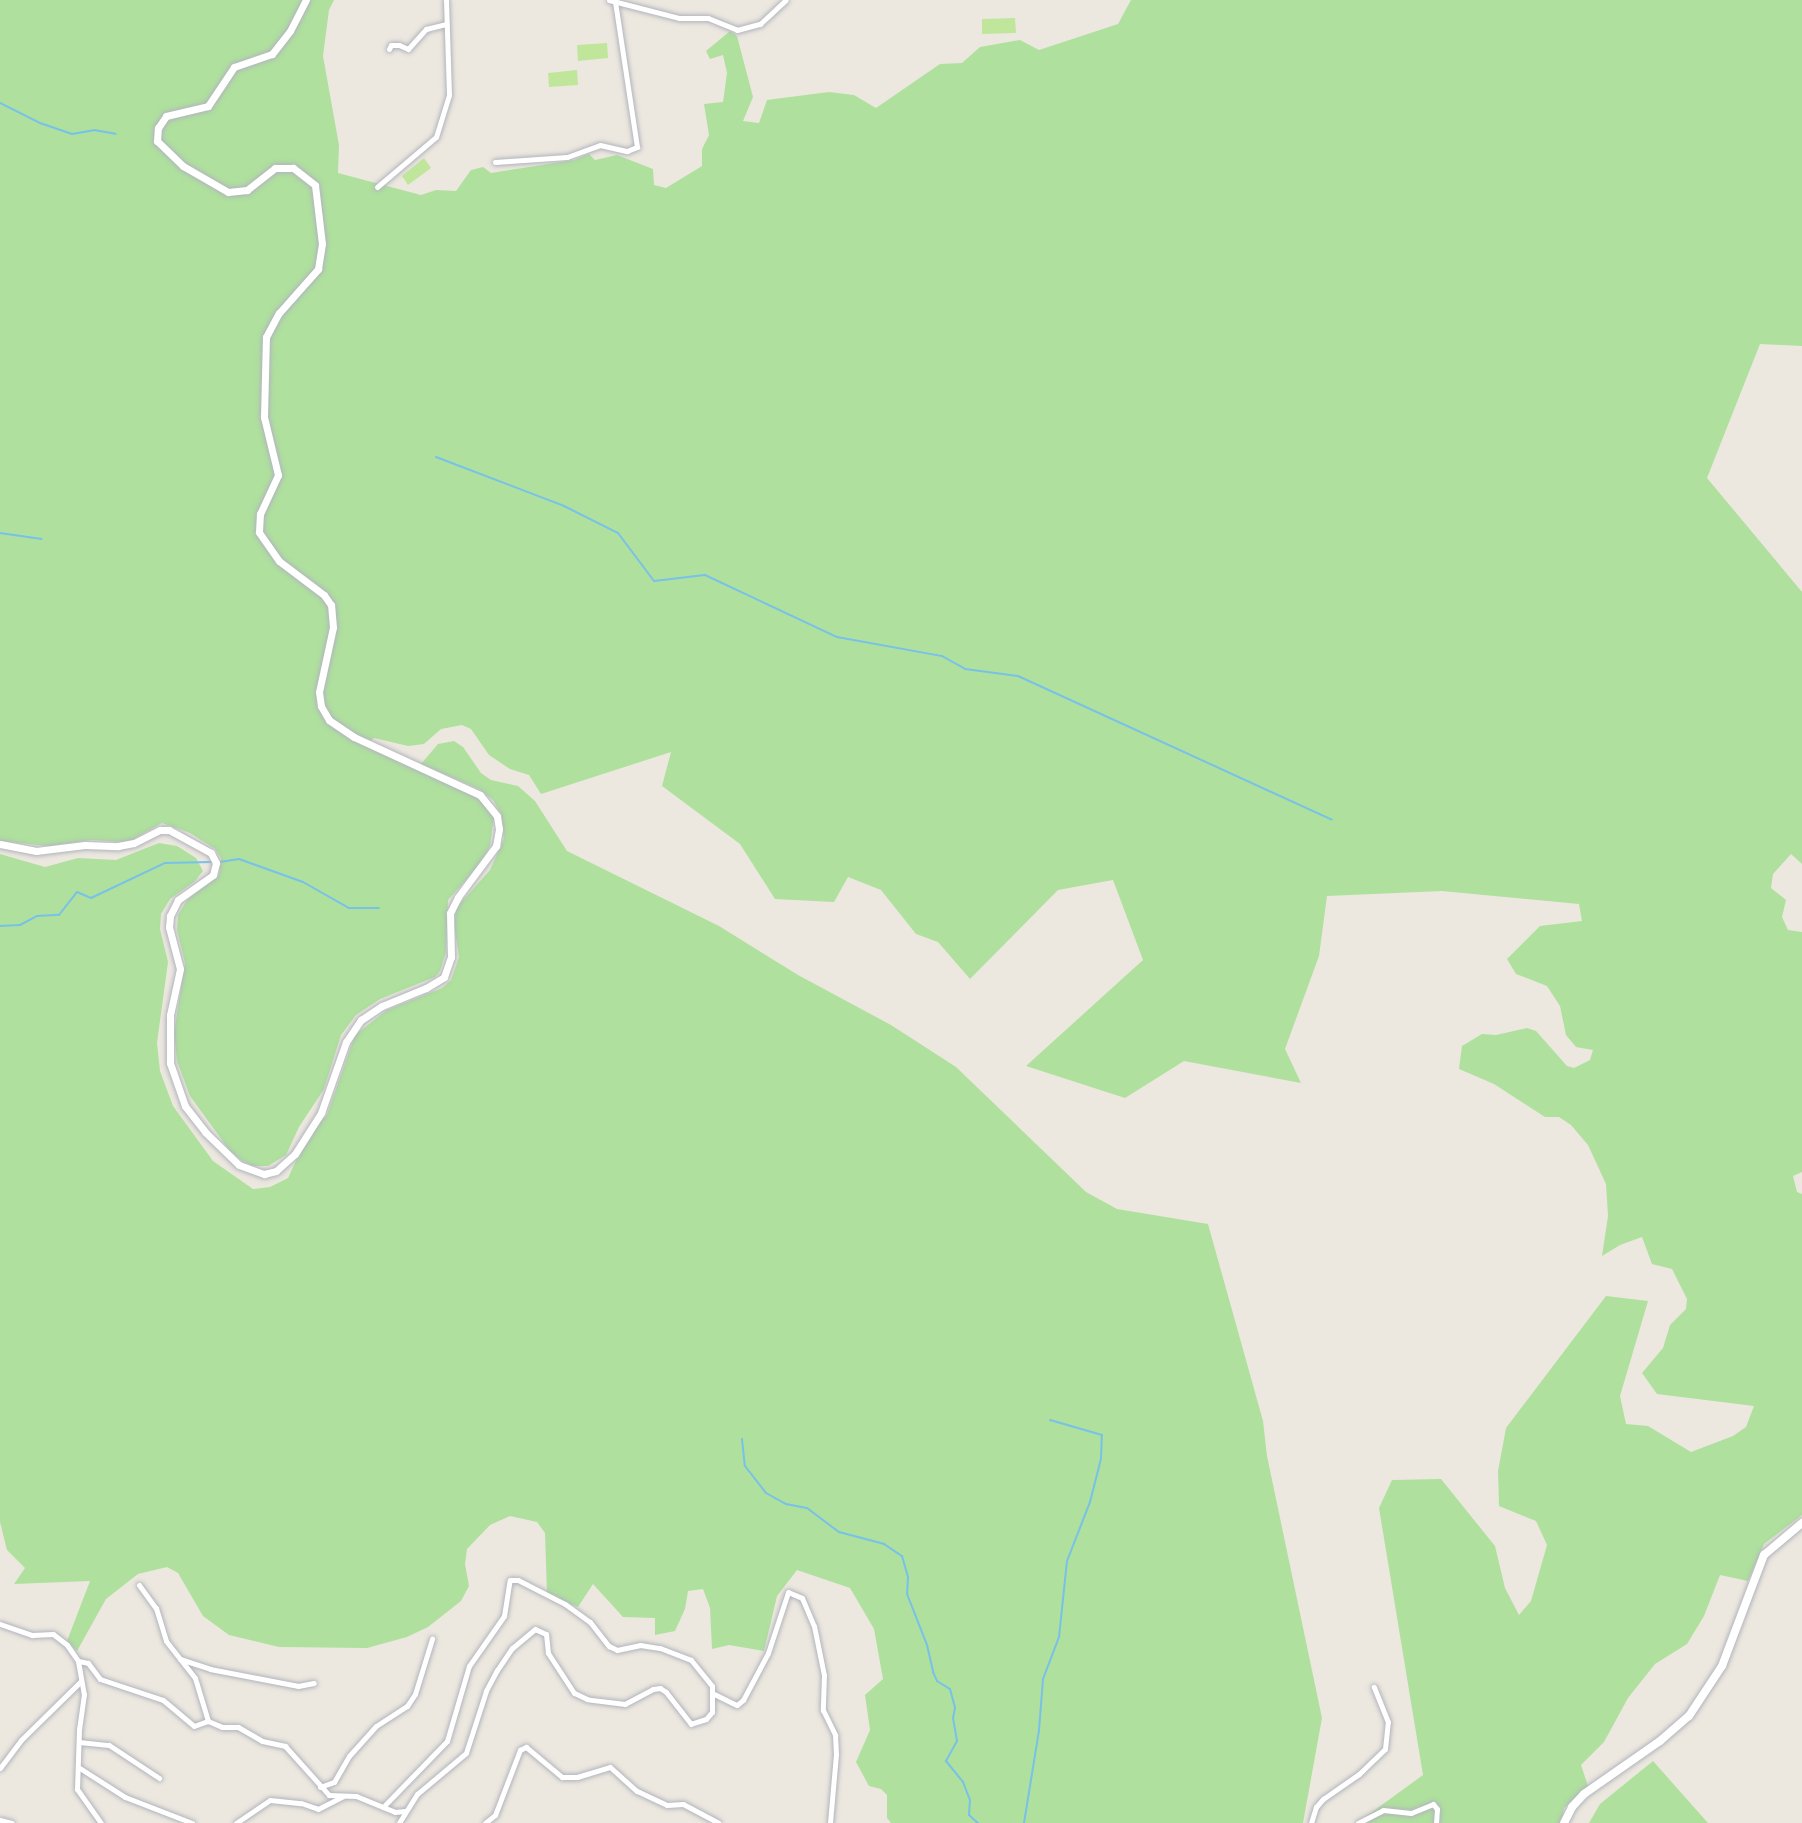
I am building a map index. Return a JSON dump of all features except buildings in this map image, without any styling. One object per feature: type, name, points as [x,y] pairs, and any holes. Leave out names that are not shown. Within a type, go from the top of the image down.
[{"type":"main road","points":[[1564,1823],[1572,1807],[1584,1794],[1660,1741],[1689,1716],[1722,1666],[1764,1555],[1802,1523]]},
{"type":"street","points":[[0,844],[36,851],[85,845],[117,846],[134,843],[160,830],[169,830],[211,853],[216,863],[213,875],[178,900],[170,916],[169,927],[180,968],[170,1016],[170,1063],[185,1106],[205,1132],[239,1165],[254,1172],[276,1171],[289,1162],[321,1112],[346,1042],[361,1020],[382,1006],[426,988],[444,977],[452,957],[450,913],[498,841],[497,816],[480,795],[354,737],[329,720],[319,698],[333,627],[331,605],[324,595],[279,561],[264,543],[258,522],[278,475],[264,417],[266,337],[279,313],[318,268],[322,244],[318,195],[309,178],[293,168],[275,168],[247,190],[228,192],[163,151],[156,134],[161,121],[171,113],[203,108],[213,103],[226,76],[234,67],[272,54],[290,31],[306,0]]},
{"type":"street","points":[[377,187],[436,137],[449,95],[446,0]]},
{"type":"street","points":[[495,162],[568,157],[600,145],[627,151],[637,147],[612,1],[628,2],[680,18],[708,18],[737,30],[760,24],[786,0]]},
{"type":"street","points":[[389,49],[391,45],[400,45],[408,49],[426,29],[446,24]]},
{"type":"street","points":[[383,1807],[447,1741],[474,1653],[504,1616],[510,1580],[518,1580],[565,1604],[590,1622],[609,1646],[617,1650],[640,1645],[660,1648],[691,1660],[700,1668],[714,1693],[737,1704],[743,1700],[768,1653],[788,1592],[802,1598],[814,1626],[824,1675],[823,1710],[835,1735],[830,1823]]},
{"type":"street","points":[[139,1586],[156,1608],[166,1641],[195,1678],[208,1721]]},
{"type":"street","points":[[0,1624],[32,1635],[52,1634],[67,1645],[78,1661],[84,1694],[77,1788],[101,1823]]},
{"type":"street","points":[[399,1823],[417,1794],[461,1759],[497,1670],[512,1648],[535,1629],[546,1634],[548,1653],[574,1693],[587,1699],[625,1704],[660,1688],[691,1724],[706,1718],[712,1712],[714,1693]]},
{"type":"street","points":[[320,1787],[334,1782],[349,1756],[376,1726],[407,1706],[415,1694],[432,1639]]},
{"type":"street","points":[[180,1659],[210,1669],[298,1686],[314,1683]]},
{"type":"street","points":[[78,1661],[88,1663],[100,1679],[163,1700],[194,1726],[208,1721],[222,1727],[238,1727],[262,1741],[285,1745],[329,1795],[356,1796],[395,1812],[406,1811]]},
{"type":"street","points":[[0,1768],[21,1740],[81,1681]]},
{"type":"street","points":[[1311,1823],[1316,1807],[1323,1799],[1359,1774],[1385,1749],[1388,1723],[1374,1687]]},
{"type":"street","points":[[79,1742],[109,1745],[159,1778]]},
{"type":"street","points":[[485,1823],[495,1815],[520,1749],[526,1747],[562,1777],[577,1777],[610,1767],[637,1791],[667,1805],[683,1804],[718,1823]]},
{"type":"street","points":[[78,1766],[125,1797],[191,1823]]},
{"type":"street","points":[[236,1823],[270,1800],[301,1803],[318,1809],[344,1796]]},
{"type":"street","points":[[1358,1823],[1375,1812],[1411,1813],[1433,1804],[1437,1809],[1436,1823]]},
{"type":"street","points":[[0,1820],[12,1823]]},
{"type":"green space","points":[[0,0],[334,0],[329,10],[323,56],[339,145],[338,173],[421,195],[436,190],[456,191],[471,170],[483,167],[491,173],[574,160],[589,154],[595,160],[617,155],[653,169],[654,185],[666,188],[702,166],[702,149],[709,135],[704,104],[723,102],[727,73],[723,55],[710,59],[706,51],[730,31],[737,36],[753,97],[743,121],[759,123],[767,100],[782,98],[829,92],[854,95],[876,108],[940,64],[962,63],[980,47],[1020,40],[1039,50],[1118,24],[1131,0],[1802,0],[1802,346],[1760,344],[1707,478],[1802,592],[1802,864],[1791,854],[1773,874],[1771,888],[1786,900],[1782,917],[1788,930],[1802,932],[1802,1172],[1793,1176],[1797,1192],[1802,1194],[1802,1515],[1764,1544],[1748,1581],[1720,1575],[1704,1616],[1687,1644],[1655,1664],[1628,1698],[1604,1742],[1581,1765],[1588,1786],[1564,1808],[1561,1823],[1357,1823],[1423,1775],[1379,1508],[1392,1480],[1441,1479],[1495,1546],[1505,1588],[1519,1615],[1531,1601],[1547,1545],[1536,1521],[1499,1506],[1498,1471],[1506,1428],[1606,1296],[1648,1301],[1620,1396],[1626,1424],[1648,1426],[1691,1452],[1733,1436],[1746,1427],[1754,1406],[1657,1394],[1642,1373],[1663,1348],[1670,1325],[1686,1309],[1687,1299],[1672,1269],[1652,1264],[1642,1237],[1620,1245],[1602,1256],[1608,1216],[1606,1184],[1588,1145],[1571,1125],[1559,1117],[1545,1117],[1494,1084],[1459,1069],[1462,1046],[1482,1034],[1496,1035],[1527,1028],[1536,1031],[1567,1066],[1574,1068],[1590,1060],[1593,1050],[1576,1047],[1566,1035],[1560,1006],[1547,986],[1516,974],[1507,959],[1540,926],[1582,921],[1579,904],[1442,891],[1327,896],[1319,956],[1285,1049],[1301,1083],[1184,1061],[1125,1098],[1026,1066],[1143,960],[1113,880],[1058,890],[970,979],[938,942],[916,934],[881,890],[848,877],[834,902],[775,899],[740,844],[662,786],[671,752],[541,794],[529,775],[510,769],[489,755],[471,729],[462,725],[441,729],[424,744],[408,746],[374,738],[366,745],[474,793],[494,816],[490,846],[480,864],[448,900],[446,952],[440,971],[435,977],[380,999],[356,1015],[341,1035],[324,1089],[299,1127],[286,1155],[268,1166],[253,1166],[244,1162],[230,1151],[190,1096],[177,1061],[174,1033],[185,963],[177,930],[178,915],[187,900],[219,875],[221,858],[215,849],[190,833],[162,823],[128,842],[91,840],[48,846],[0,841]]},
{"type":"green space","points":[[1015,18],[1016,33],[982,34],[982,19]]},
{"type":"green space","points":[[607,43],[608,58],[578,61],[577,45]]},
{"type":"green space","points":[[577,70],[578,85],[549,87],[548,73]]},
{"type":"green space","points":[[424,158],[431,168],[408,185],[402,176]]},
{"type":"green space","points":[[454,741],[463,747],[481,773],[491,780],[518,786],[535,801],[567,851],[719,926],[798,975],[891,1025],[956,1067],[1086,1192],[1117,1209],[1208,1224],[1263,1421],[1267,1456],[1322,1718],[1303,1823],[891,1823],[887,1818],[887,1795],[881,1789],[869,1786],[856,1762],[870,1730],[865,1695],[883,1679],[874,1629],[850,1588],[797,1570],[777,1596],[764,1651],[729,1645],[712,1649],[710,1608],[703,1589],[688,1591],[685,1609],[675,1631],[655,1635],[655,1618],[623,1617],[593,1584],[578,1607],[547,1594],[545,1533],[537,1522],[510,1516],[490,1525],[467,1549],[465,1564],[469,1586],[461,1601],[428,1627],[407,1637],[367,1648],[279,1647],[229,1635],[203,1616],[178,1573],[167,1567],[138,1574],[106,1599],[77,1651],[67,1641],[90,1581],[14,1584],[25,1568],[7,1550],[0,1522],[0,854],[45,867],[78,858],[116,860],[159,843],[177,846],[196,858],[203,871],[194,882],[170,899],[161,914],[160,929],[168,962],[157,1043],[160,1071],[173,1106],[213,1161],[253,1189],[270,1187],[288,1178],[309,1133],[327,1115],[355,1035],[387,1010],[442,988],[451,980],[459,957],[454,924],[457,907],[490,870],[504,839],[501,814],[493,800],[479,789],[421,764],[438,744]]},
{"type":"green space","points":[[1653,1761],[1708,1823],[1589,1823],[1600,1804]]},
{"type":"waterway","points":[[0,103],[40,123],[72,134],[94,130],[116,134]]},
{"type":"waterway","points":[[436,457],[564,506],[618,533],[654,581],[705,575],[837,637],[942,656],[965,669],[1018,676],[1332,820]]},
{"type":"waterway","points":[[0,533],[42,539]]},
{"type":"waterway","points":[[220,862],[239,859],[303,882],[349,908],[379,908]]},
{"type":"waterway","points":[[0,926],[20,925],[37,916],[59,915],[77,892],[91,898],[165,863],[211,862]]},
{"type":"waterway","points":[[1024,1823],[1039,1730],[1043,1679],[1059,1637],[1067,1561],[1090,1502],[1101,1459],[1102,1435],[1050,1420]]},
{"type":"waterway","points":[[742,1439],[745,1466],[766,1493],[786,1504],[807,1508],[839,1532],[884,1544],[902,1556],[908,1577],[907,1594],[927,1645],[933,1672],[937,1681],[950,1689],[955,1708],[953,1718],[957,1741],[946,1761],[963,1782],[970,1800],[969,1815],[978,1823]]}]
